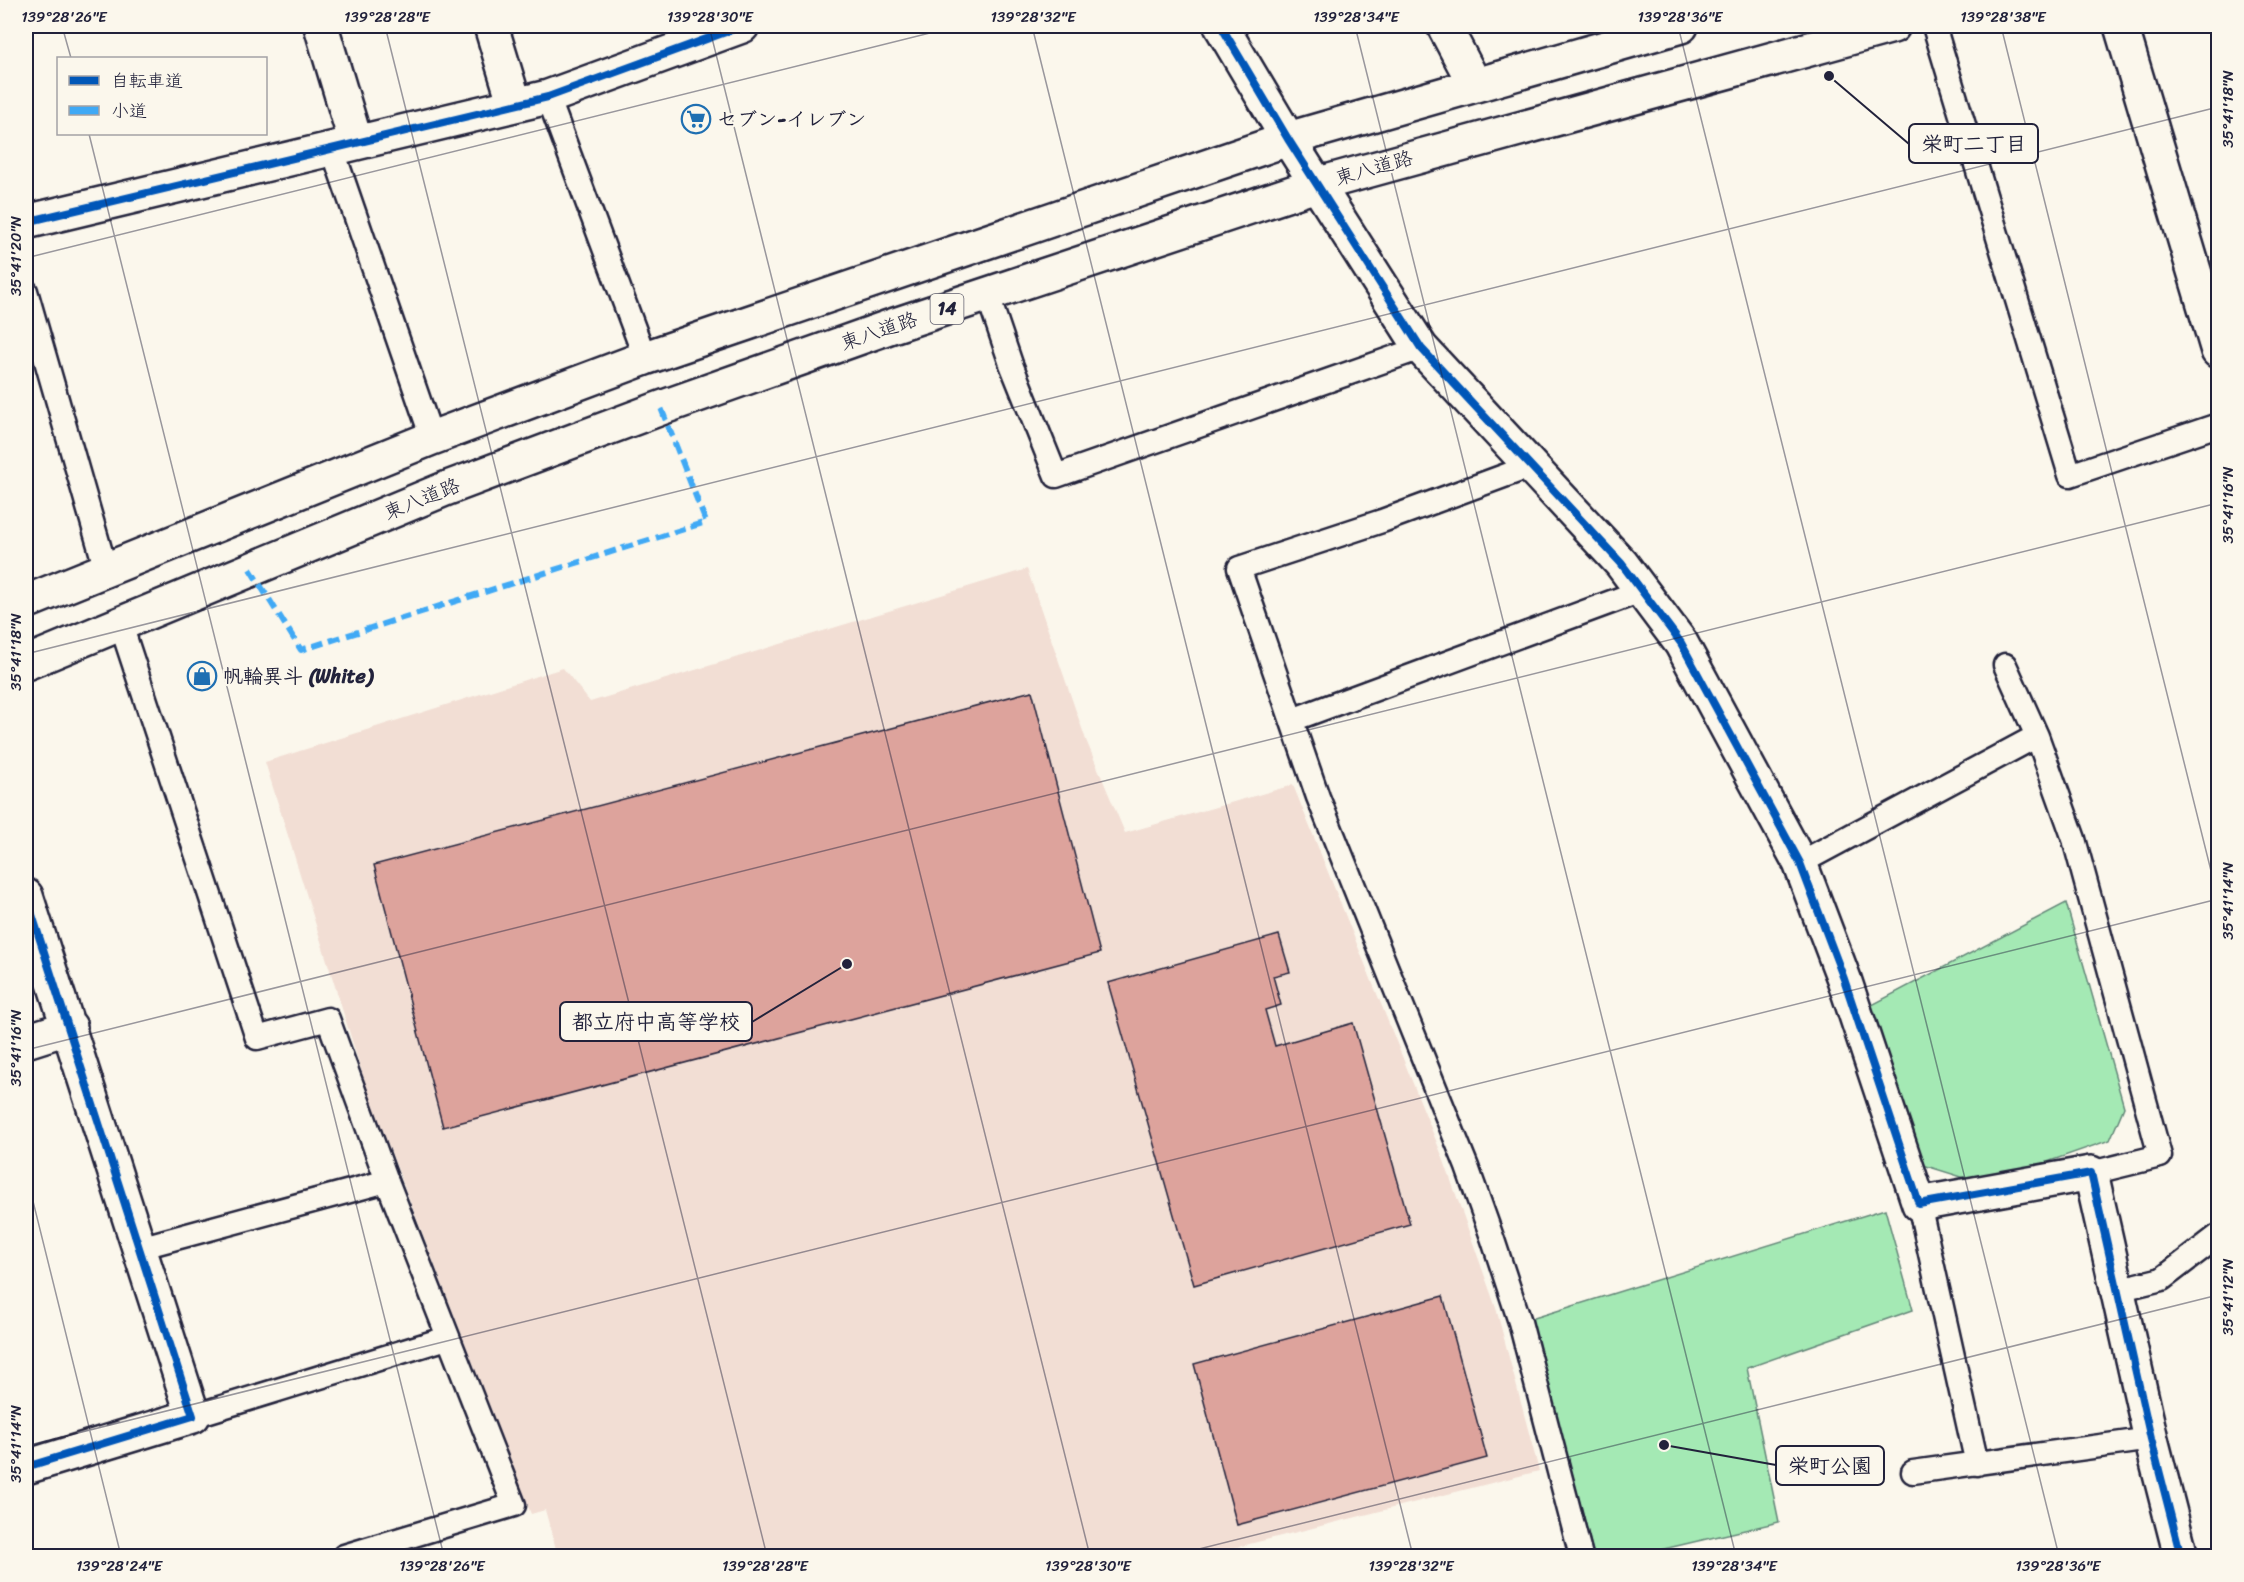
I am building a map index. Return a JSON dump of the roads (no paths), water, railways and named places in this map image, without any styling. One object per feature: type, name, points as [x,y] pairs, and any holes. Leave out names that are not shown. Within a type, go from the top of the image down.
[{"type":"street","points":[[321,26],[344,146]]},
{"type":"street","points":[[491,26],[515,105]]},
{"type":"street","points":[[26,222],[548,97],[742,26]]},
{"type":"street","points":[[1221,26],[1288,138],[1422,348],[1621,563],[1681,643],[1800,863],[1844,978],[1919,1203],[2091,1173],[2151,1439],[2181,1557]]},
{"type":"street","points":[[1444,26],[1474,84]]},
{"type":"street","points":[[26,602],[432,438],[645,358],[1288,138],[1681,26]]},
{"type":"street","name":"東八道路","points":[[26,663],[120,622],[434,494],[628,420],[889,327],[988,296],[1319,184],[1893,26]]},
{"type":"street","points":[[2121,26],[2216,336]]},
{"type":"street","points":[[26,896],[70,1027],[193,1416],[26,1467]]},
{"type":"street","points":[[26,1041],[70,1027]]},
{"type":"lane","points":[[1934,26],[2070,474],[2218,425]]},
{"type":"lane","points":[[548,97],[645,358]]},
{"type":"lane","points":[[344,146],[432,438]]},
{"type":"lane","points":[[26,291],[106,570]]},
{"type":"lane","points":[[988,296],[1011,364],[1056,476],[1422,348]]},
{"type":"lane","points":[[1531,466],[1382,521],[1239,568],[1318,797],[1467,1167],[1493,1240],[1520,1322],[1581,1557]]},
{"type":"lane","points":[[1292,720],[1641,591]]},
{"type":"lane","points":[[120,622],[257,1038],[328,1019],[447,1338],[514,1505],[344,1557]]},
{"type":"lane","points":[[2005,665],[2037,736],[2074,839],[2160,1156],[2091,1173]]},
{"type":"lane","points":[[1800,863],[2037,736]]},
{"type":"lane","points":[[139,1248],[387,1181]]},
{"type":"lane","points":[[1919,1203],[1977,1464]]},
{"type":"lane","points":[[2117,1290],[2162,1279],[2218,1236]]},
{"type":"lane","points":[[193,1416],[447,1338]]},
{"type":"lane","points":[[1913,1472],[2151,1439]]},
{"type":"place","name":"栄町二丁目","points":[[1829,76]]},
{"type":"place","name":"セブン-イレブン","points":[[696,119]]},
{"type":"place","name":"帆輪異斗 (White)","points":[[202,676]]},
{"type":"place","name":"都立府中高等学校","points":[[847,964]]},
{"type":"place","name":"栄町公園","points":[[1664,1445]]}]
